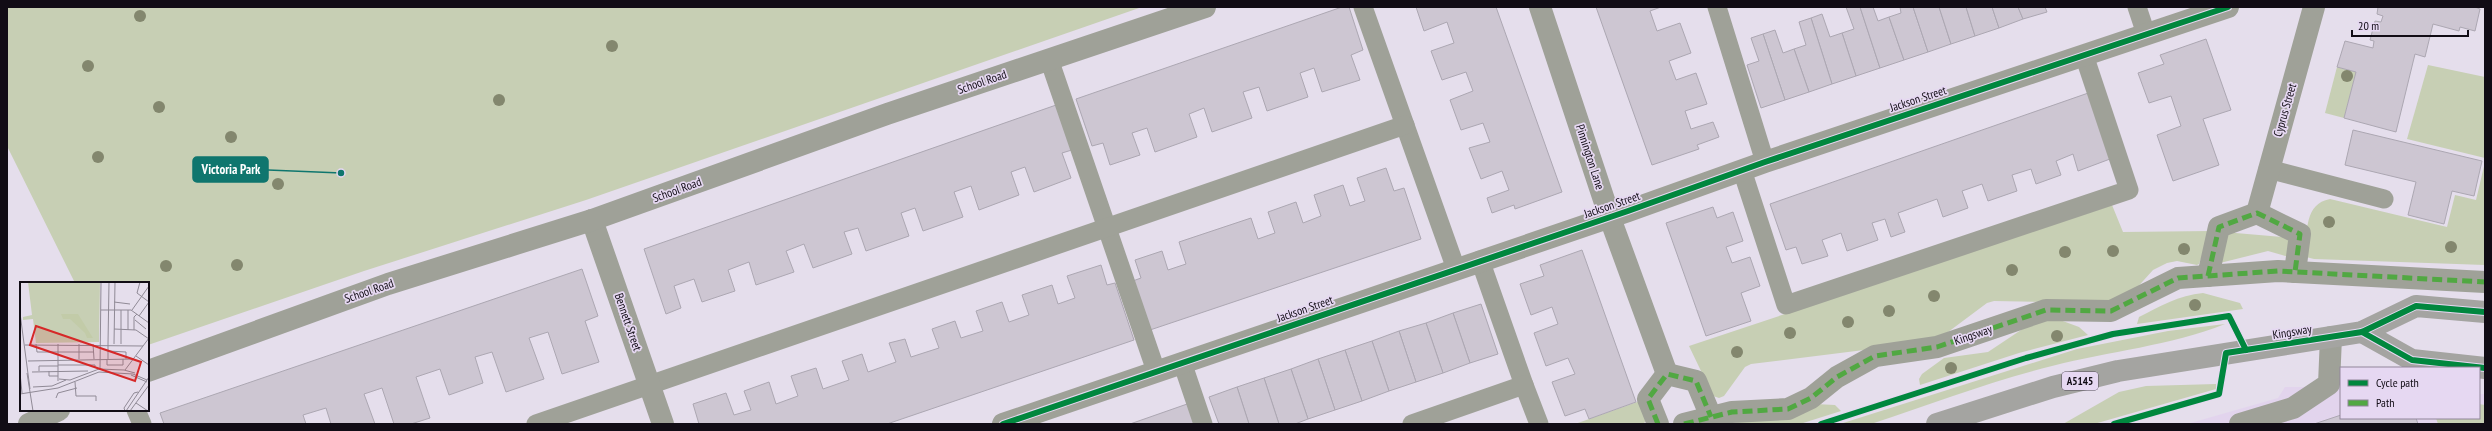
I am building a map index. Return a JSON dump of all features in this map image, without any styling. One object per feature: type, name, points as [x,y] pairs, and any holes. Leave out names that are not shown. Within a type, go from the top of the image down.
[{"type":"main road","name":"Kingsway","points":[[1937,424],[2052,387],[2118,371],[2362,332],[2416,306],[2485,312]]},
{"type":"main road","points":[[2362,332],[2412,364],[2467,367]]},
{"type":"street","name":"School Road","points":[[149,371],[388,284],[592,220],[880,117],[1205,7]]},
{"type":"street","name":"Pinnington Lane","points":[[1540,7],[1610,218],[1667,374]]},
{"type":"street","name":"Jackson Street","points":[[1003,424],[1480,260],[1610,218],[1765,162],[2228,7]]},
{"type":"street","name":"Cyprus Street","points":[[2257,213],[2314,7]]},
{"type":"street","points":[[2208,276],[2218,227],[2257,213],[2300,234],[2295,272]]},
{"type":"street","name":"Bennett Street","points":[[592,220],[663,424]]},
{"type":"street","name":"Kingsway","points":[[1687,424],[1732,412],[1788,409],[1811,398],[1837,377],[1874,356],[1937,347],[2046,310],[2111,311],[2178,278],[2295,272],[2485,282]]},
{"type":"street","points":[[2240,424],[2293,408],[2329,384],[2331,337]]},
{"type":"street","points":[[1658,424],[1648,399],[1667,374],[1696,381],[1711,417]]},
{"type":"street","points":[[29,424],[57,411]]},
{"type":"lane","points":[[1363,7],[1456,269]]},
{"type":"lane","points":[[1717,7],[1765,162]]},
{"type":"lane","points":[[2137,7],[2146,34]]},
{"type":"lane","points":[[1742,170],[1786,305],[2130,190],[2084,55]]},
{"type":"lane","points":[[1049,60],[1156,371]]},
{"type":"lane","points":[[536,424],[1405,125]]},
{"type":"lane","points":[[2268,170],[2384,199]]},
{"type":"lane","points":[[1480,260],[1539,424]]},
{"type":"lane","points":[[1182,362],[1203,424]]},
{"type":"lane","points":[[1412,424],[1524,385]]},
{"type":"lane","points":[[136,411],[142,424]]},
{"type":"shaded area","points":[[2285,387],[2340,387],[2340,419],[2480,419],[2480,394],[2485,394],[2485,424],[2187,424],[2278,398]]},
{"type":"green space","points":[[7,7],[1142,7],[586,200],[364,271],[149,345],[149,282],[75,282],[7,146]]},
{"type":"green space","points":[[2428,65],[2485,77],[2485,158],[2407,139]]},
{"type":"green space","points":[[2337,67],[2356,72],[2344,118],[2325,113]]},
{"type":"green space","points":[[2485,162],[2485,265],[2314,259],[2306,257],[2304,254],[2307,228],[2311,213],[2316,206],[2330,199],[2447,227],[2455,195],[2476,200]]},
{"type":"green space","points":[[2112,205],[2123,232],[2211,231],[2199,264],[2197,265],[2177,261],[2167,263],[2153,270],[2134,291],[2102,303],[1994,301],[1987,303],[1936,341],[1751,364],[1745,367],[1724,396],[1719,398],[1713,396],[1689,346]]},
{"type":"green space","points":[[2224,232],[2293,238],[2289,257],[2268,251],[2220,263]]},
{"type":"green space","points":[[2203,293],[2240,303],[2243,309],[2137,324],[2139,317],[2162,306],[2186,296]]},
{"type":"green space","points":[[2060,320],[2079,327],[2088,335],[2019,353],[1920,385],[1919,379],[1922,374],[1944,358],[1988,352],[2033,322]]},
{"type":"green space","points":[[2225,324],[2183,338],[2029,372],[1871,424],[1840,424],[2077,349],[2168,331]]},
{"type":"green space","points":[[2216,384],[2216,389],[2094,424],[2063,424],[2119,392],[2146,386]]},
{"type":"green space","points":[[1640,401],[1646,419],[1644,424],[1575,424]]},
{"type":"green space","points":[[1815,404],[1835,405],[1841,411],[1800,424],[1729,424]]},
{"type":"green space","points":[[2480,404],[2485,405],[2485,424],[2438,424],[2436,419],[2480,419]]},
{"type":"building","points":[[1342,7],[1349,7],[1363,50],[1351,55],[1360,80],[1322,92],[1314,68],[1300,73],[1308,97],[1267,111],[1259,87],[1243,92],[1252,118],[1212,132],[1204,108],[1189,114],[1197,137],[1155,152],[1147,128],[1132,133],[1140,155],[1110,165],[1103,143],[1092,146],[1076,99]]},
{"type":"building","points":[[1416,7],[1496,7],[1562,192],[1515,209],[1514,205],[1492,213],[1487,198],[1509,190],[1502,171],[1481,179],[1469,148],[1490,142],[1483,123],[1461,130],[1450,100],[1473,91],[1466,72],[1442,80],[1431,51],[1454,43],[1447,22],[1424,31]]},
{"type":"building","points":[[1596,7],[1661,7],[1650,11],[1657,31],[1680,23],[1691,53],[1669,61],[1676,80],[1696,73],[1707,104],[1685,111],[1691,129],[1713,122],[1719,137],[1697,145],[1699,149],[1652,165]]},
{"type":"building","points":[[1846,7],[1860,7],[1880,68],[1856,76],[1842,33],[1854,29]]},
{"type":"building","points":[[1860,7],[1873,7],[1878,21],[1889,17],[1904,60],[1880,68]]},
{"type":"building","points":[[1900,7],[1913,7],[1928,52],[1904,60],[1889,17],[1901,13]]},
{"type":"building","points":[[1913,7],[1939,7],[1951,44],[1928,52]]},
{"type":"building","points":[[1939,7],[1966,7],[1975,36],[1951,44]]},
{"type":"building","points":[[1966,7],[1992,7],[1999,28],[1975,36]]},
{"type":"building","points":[[1992,7],[2018,7],[2023,19],[1999,28]]},
{"type":"building","points":[[2018,7],[2045,7],[2047,12],[2023,19]]},
{"type":"building","points":[[2378,7],[2475,7],[2480,9],[2475,31],[2460,27],[2459,31],[2433,24],[2425,57],[2415,54],[2396,132],[2344,118],[2356,72],[2337,67],[2345,41],[2373,48],[2374,41],[2370,40],[2375,21],[2381,22],[2383,16],[2377,14]]},
{"type":"building","points":[[1822,14],[1830,37],[1842,33],[1856,76],[1832,84],[1811,18]]},
{"type":"building","points":[[1811,18],[1832,84],[1809,92],[1794,49],[1806,45],[1799,22]]},
{"type":"building","points":[[1775,30],[1783,53],[1794,49],[1809,92],[1785,100],[1763,34]]},
{"type":"building","points":[[1763,34],[1785,100],[1761,108],[1747,65],[1759,61],[1751,38]]},
{"type":"building","points":[[2206,39],[2231,110],[2203,119],[2219,165],[2173,181],[2157,135],[2181,126],[2171,96],[2149,103],[2138,73],[2164,64],[2160,55]]},
{"type":"building","points":[[2094,91],[2110,159],[2078,171],[2073,154],[2056,161],[2061,175],[2036,184],[2031,169],[2012,175],[2017,191],[1988,201],[1982,184],[1962,191],[1968,208],[1943,217],[1937,199],[1898,213],[1905,232],[1891,237],[1885,219],[1872,223],[1878,240],[1847,251],[1841,233],[1822,240],[1828,256],[1802,264],[1796,247],[1786,250],[1770,204]]},
{"type":"building","points":[[1059,104],[1075,149],[1062,153],[1071,178],[1034,192],[1025,167],[1011,172],[1019,195],[979,210],[971,186],[954,192],[963,217],[923,231],[915,208],[901,213],[909,236],[866,251],[858,228],[844,232],[852,254],[813,268],[804,244],[786,251],[794,272],[756,285],[749,262],[728,270],[735,291],[702,302],[694,279],[674,286],[681,308],[666,314],[644,249]]},
{"type":"building","points":[[2353,130],[2482,161],[2474,196],[2452,191],[2444,224],[2408,215],[2416,182],[2345,165]]},
{"type":"building","points":[[1386,168],[1394,191],[1404,188],[1421,239],[1147,331],[1130,282],[1141,278],[1135,260],[1162,251],[1168,270],[1186,264],[1179,242],[1251,218],[1258,239],[1275,233],[1268,212],[1296,202],[1303,223],[1321,216],[1314,195],[1343,185],[1350,206],[1365,201],[1357,178]]},
{"type":"building","points":[[1713,207],[1717,218],[1733,212],[1743,241],[1726,247],[1732,263],[1750,257],[1760,286],[1741,293],[1751,321],[1706,336],[1666,223]]},
{"type":"building","points":[[1582,250],[1636,402],[1589,419],[1585,409],[1565,416],[1552,382],[1575,374],[1568,358],[1546,366],[1534,333],[1558,324],[1552,307],[1531,315],[1520,284],[1544,276],[1540,265]]},
{"type":"building","points":[[1101,265],[1107,285],[1115,283],[1134,340],[887,424],[699,424],[693,404],[726,393],[734,415],[751,410],[744,391],[769,382],[776,404],[798,396],[791,376],[816,368],[823,389],[849,380],[842,361],[862,354],[868,372],[896,362],[889,343],[905,339],[911,357],[939,348],[932,329],[955,321],[961,338],[983,331],[976,311],[1002,302],[1009,322],[1029,315],[1022,295],[1052,285],[1058,304],[1075,298],[1067,276]]},
{"type":"building","points":[[582,269],[598,316],[585,321],[599,362],[562,374],[548,332],[529,338],[544,379],[506,392],[492,352],[475,357],[483,383],[449,395],[440,369],[416,377],[430,418],[411,424],[394,424],[382,388],[364,394],[375,424],[331,424],[326,408],[303,415],[306,424],[164,424],[160,413]]},
{"type":"building","points":[[1481,304],[1498,354],[1470,363],[1453,313]]},
{"type":"building","points":[[1453,313],[1470,363],[1443,373],[1426,323]]},
{"type":"building","points":[[1426,323],[1443,373],[1416,382],[1399,331]]},
{"type":"building","points":[[1399,331],[1416,382],[1389,391],[1372,341]]},
{"type":"building","points":[[1372,341],[1389,391],[1362,401],[1345,350]]},
{"type":"building","points":[[1345,350],[1362,401],[1335,410],[1318,359]]},
{"type":"building","points":[[1318,359],[1335,410],[1308,419],[1291,369]]},
{"type":"building","points":[[1291,369],[1308,419],[1295,424],[1279,424],[1264,378]]},
{"type":"building","points":[[1264,378],[1279,424],[1249,424],[1237,387]]},
{"type":"building","points":[[1237,387],[1249,424],[1219,424],[1209,397]]},
{"type":"building","points":[[1190,403],[1197,424],[1130,424]]},
{"type":"building","points":[[2340,415],[2340,419],[2416,419],[2418,424],[2314,424]]},
{"type":"marked path","points":[[2208,276],[2219,227],[2257,213],[2300,234],[2295,272]]},
{"type":"marked path","points":[[1684,424],[1732,412],[1788,409],[1811,398],[1837,377],[1875,356],[1937,347],[2046,310],[2111,311],[2178,278],[2278,271],[2485,282]]},
{"type":"marked path","points":[[1658,424],[1648,399],[1667,374],[1696,381],[1711,417]]},
{"type":"cycle path","points":[[1003,424],[1628,211],[1765,162],[2228,7]]},
{"type":"cycle path","points":[[2114,424],[2219,394],[2226,353],[2362,332],[2416,306],[2485,312]]},
{"type":"cycle path","points":[[1821,424],[2026,358],[2113,334],[2229,316],[2246,350]]},
{"type":"cycle path","points":[[2362,332],[2412,360],[2476,367]]},
{"type":"cycle path","points":[[2480,367],[2485,368]]},
{"type":"place","name":"Victoria Park","points":[[341,173]]}]
